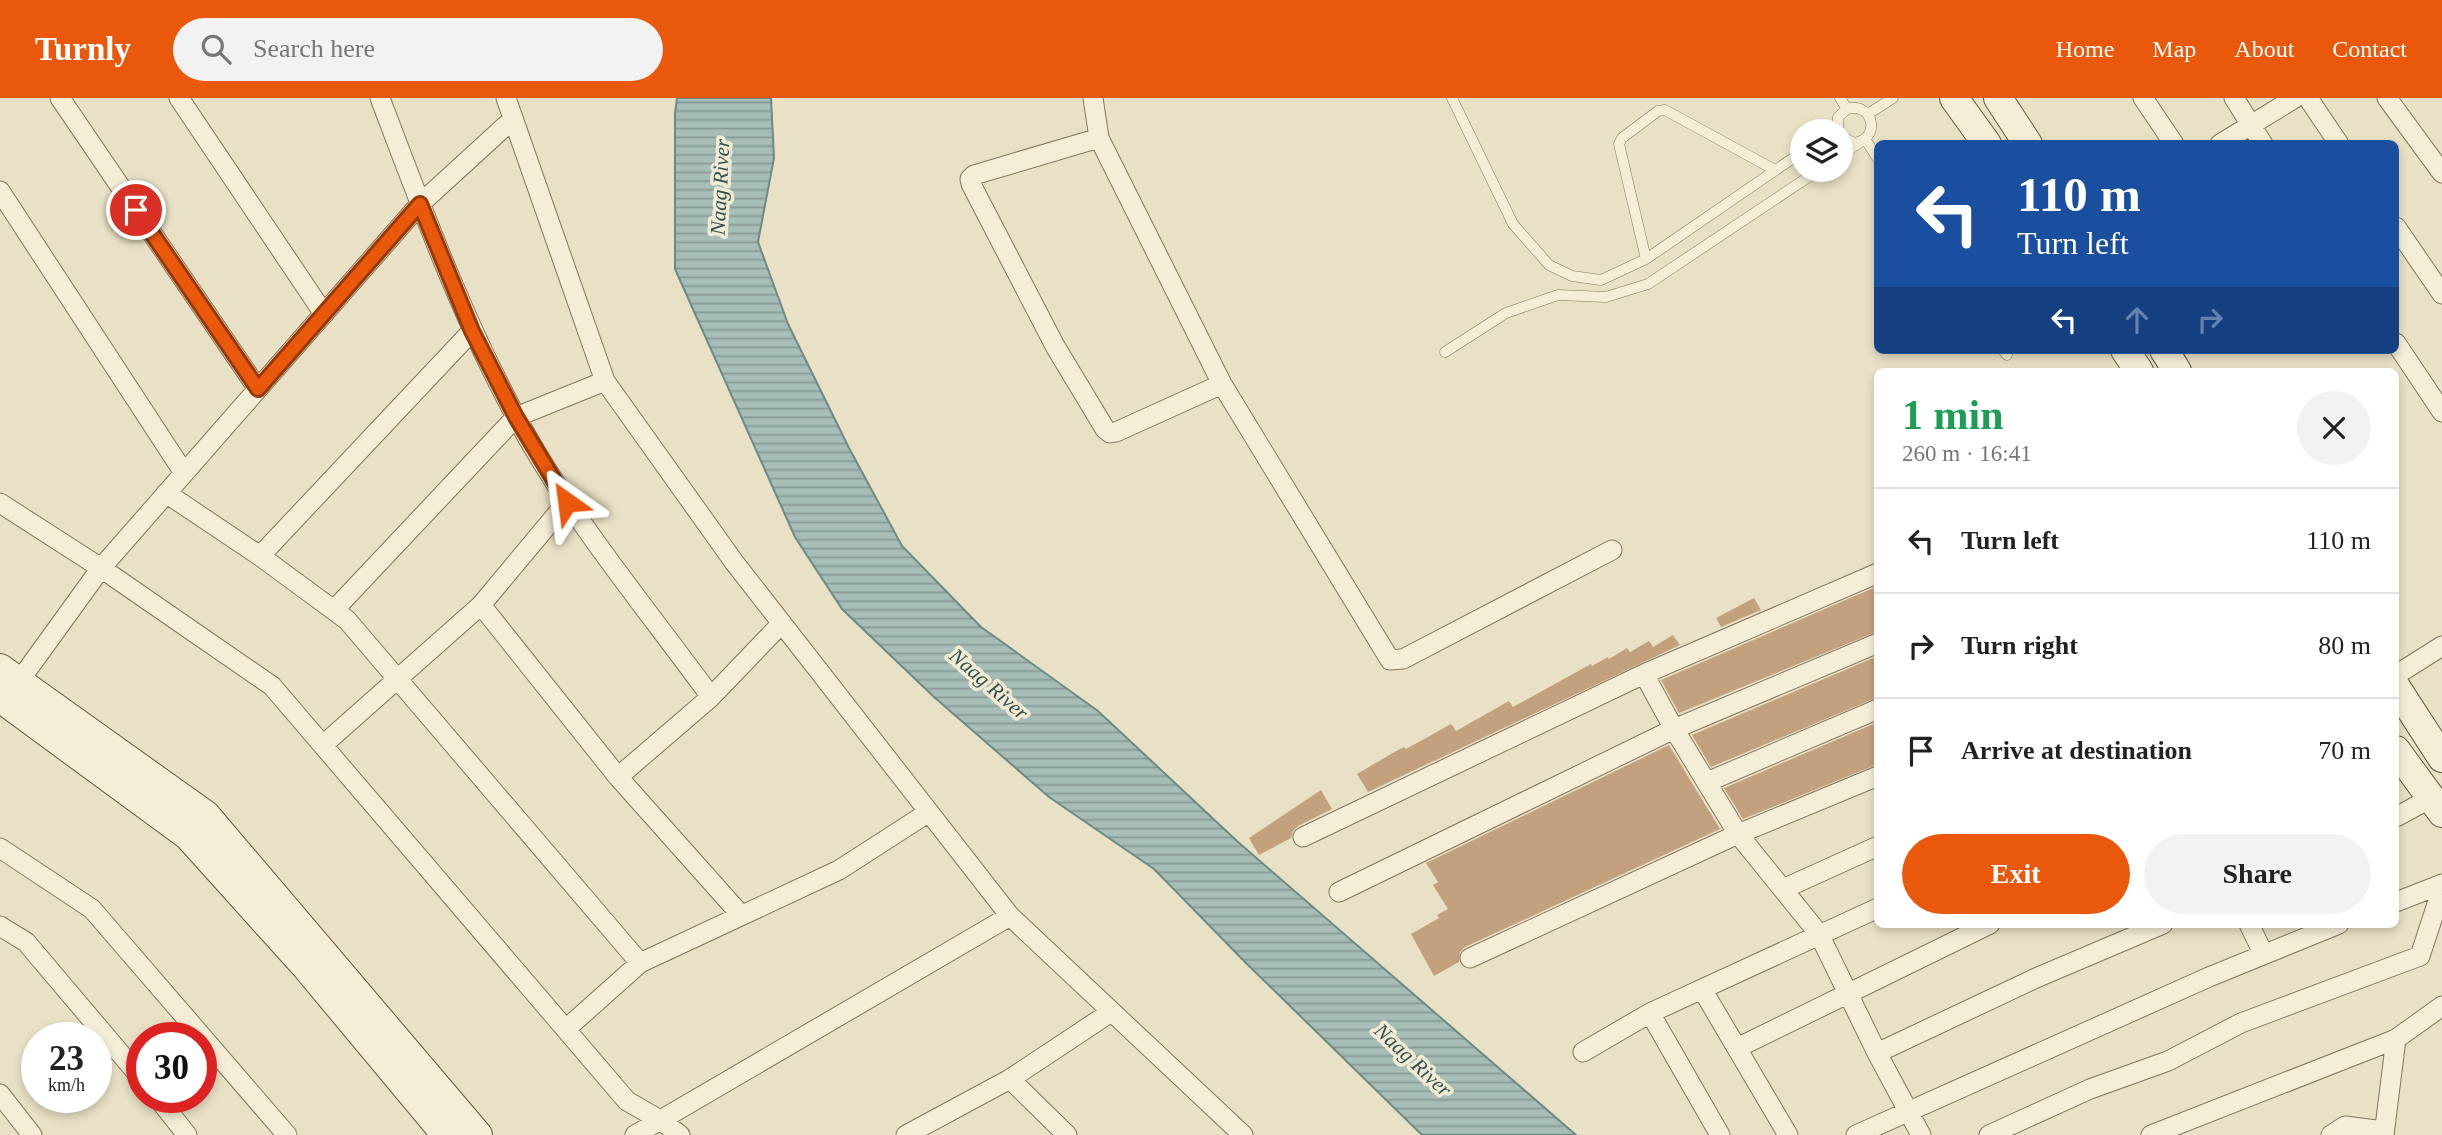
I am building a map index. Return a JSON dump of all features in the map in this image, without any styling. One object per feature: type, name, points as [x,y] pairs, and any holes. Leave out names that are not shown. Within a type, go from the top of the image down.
[{"type":"main road","points":[[1954,98],[1984,140]]},
{"type":"main road","points":[[1998,98],[2025,140]]},
{"type":"main road","points":[[5,691],[188,835],[306,967],[446,1135]]},
{"type":"main road","points":[[5,691],[206,815],[478,1135]]},
{"type":"main road","points":[[2399,692],[2442,758]]},
{"type":"main road","points":[[2399,754],[2436,806]]},
{"type":"street","points":[[60,98],[258,389]]},
{"type":"street","points":[[179,98],[324,314]]},
{"type":"street","points":[[380,98],[472,331],[516,417],[567,502],[711,697]]},
{"type":"street","points":[[506,98],[605,381],[734,562],[1010,916],[1242,1135]]},
{"type":"street","points":[[1093,98],[1099,138],[1222,384],[1391,660],[1403,659],[1612,550]]},
{"type":"street","points":[[2143,98],[2171,140]]},
{"type":"street","points":[[2234,98],[2261,140]]},
{"type":"street","points":[[2226,140],[2295,98]]},
{"type":"street","points":[[2308,98],[2336,140]]},
{"type":"street","points":[[2387,98],[2442,173]]},
{"type":"street","points":[[5,691],[101,568],[420,204],[513,119]]},
{"type":"street","points":[[1099,138],[974,175],[970,179],[971,184],[1055,346],[1110,433],[1222,384]]},
{"type":"street","points":[[0,191],[184,473]]},
{"type":"street","points":[[2399,231],[2442,294]]},
{"type":"street","points":[[260,556],[472,331]]},
{"type":"street","points":[[2399,348],[2442,412]]},
{"type":"street","points":[[334,610],[516,417],[605,381]]},
{"type":"street","points":[[166,494],[260,556],[347,620],[640,963]]},
{"type":"street","points":[[323,745],[481,605],[567,502]]},
{"type":"street","points":[[0,503],[101,568],[272,686],[627,1101],[680,1135]]},
{"type":"street","points":[[1303,837],[1644,674],[1874,575]]},
{"type":"street","points":[[481,605],[618,777],[741,915]]},
{"type":"street","points":[[618,777],[711,697],[782,623]]},
{"type":"street","points":[[1339,892],[1674,729],[1874,645]]},
{"type":"street","points":[[2399,673],[2442,646]]},
{"type":"street","points":[[1644,674],[1738,834],[1819,934],[1877,1053],[1921,1135]]},
{"type":"street","points":[[1707,782],[1874,711]]},
{"type":"street","points":[[1470,958],[1738,834],[1874,778]]},
{"type":"street","points":[[2399,816],[2436,806]]},
{"type":"street","points":[[566,1029],[640,963],[839,870],[929,813]]},
{"type":"street","points":[[0,848],[92,909],[287,1135]]},
{"type":"street","points":[[1783,889],[1874,848]]},
{"type":"street","points":[[2399,901],[2442,887]]},
{"type":"street","points":[[1989,1135],[2090,1089],[2168,1061],[2241,1023],[2420,956],[2442,887]]},
{"type":"street","points":[[1583,1052],[1650,1013],[1874,910]]},
{"type":"street","points":[[635,1135],[1010,916]]},
{"type":"street","points":[[0,926],[26,942],[126,1060]]},
{"type":"street","points":[[1737,1048],[1982,928]]},
{"type":"street","points":[[1877,1053],[2036,978],[2154,928]]},
{"type":"street","points":[[2251,928],[2263,953]]},
{"type":"street","points":[[1856,1135],[2263,953],[2329,928]]},
{"type":"street","points":[[1702,989],[1788,1135]]},
{"type":"street","points":[[2151,1135],[2396,1039],[2442,1006]]},
{"type":"street","points":[[906,1135],[1010,1079],[1111,1012]]},
{"type":"street","points":[[1650,1013],[1720,1135]]},
{"type":"street","points":[[2331,1135],[2345,1126],[2384,1133],[2396,1039]]},
{"type":"street","points":[[1010,1079],[1067,1135]]},
{"type":"street","points":[[0,1094],[32,1135]]},
{"type":"street","points":[[170,1113],[187,1135]]},
{"type":"lane","points":[[1452,98],[1513,224],[1549,265],[1572,276],[1601,280],[1646,259],[1790,160]]},
{"type":"lane","points":[[1840,98],[1847,109]]},
{"type":"lane","points":[[1868,114],[1893,98]]},
{"type":"lane","points":[[1838,119],[1847,109],[1859,108],[1871,119],[1871,130],[1865,139],[1853,147]]},
{"type":"lane","points":[[1646,259],[1619,144],[1622,138],[1658,111],[1665,110],[1775,170]]},
{"type":"lane","points":[[1853,142],[1865,139]]},
{"type":"lane","points":[[1865,139],[1874,153]]},
{"type":"lane","points":[[1445,352],[1506,313],[1558,295],[1606,297],[1648,284],[1801,182]]},
{"type":"water","name":"Naag River","points":[[677,98],[771,98],[774,158],[758,242],[788,324],[849,448],[902,546],[981,627],[1098,711],[1238,842],[1576,1135],[1422,1135],[1154,869],[1049,797],[934,697],[842,609],[795,537],[675,269]]},
{"type":"building","points":[[1874,588],[1874,633],[1679,713],[1661,680]]},
{"type":"building","points":[[1754,598],[1761,610],[1721,627],[1716,618]]},
{"type":"building","points":[[1673,635],[1680,645],[1368,792],[1357,774],[1451,724],[1456,731],[1509,701],[1513,707],[1591,664],[1592,666],[1608,657],[1609,659],[1627,648],[1630,652],[1649,641],[1653,647]]},
{"type":"building","points":[[1874,658],[1874,699],[1711,767],[1692,735]]},
{"type":"building","points":[[1874,724],[1874,766],[1743,819],[1724,788]]},
{"type":"building","points":[[1669,745],[1720,829],[1465,947],[1460,952],[1459,962],[1434,976],[1411,934],[1439,918],[1437,915],[1448,909],[1433,885],[1438,882],[1426,863]]},
{"type":"building","points":[[1321,790],[1332,809],[1298,826],[1291,838],[1259,855],[1249,838]]},
{"type":"route","points":[[136,210],[258,389],[420,204],[472,331],[516,417],[567,502]]}]
